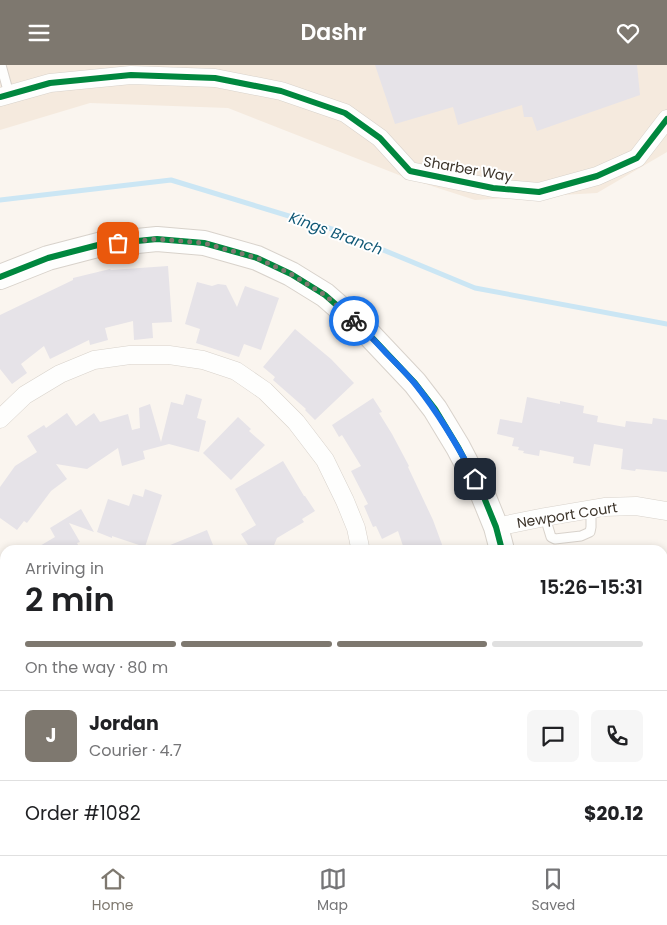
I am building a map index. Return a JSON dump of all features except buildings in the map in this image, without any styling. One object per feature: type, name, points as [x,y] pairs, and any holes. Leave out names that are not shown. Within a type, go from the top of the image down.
[{"type":"street","name":"Sharber Way","points":[[5,95],[50,83],[131,75],[144,70],[215,78],[281,91],[345,113],[380,138],[410,171],[493,188],[539,192],[596,176],[637,157],[667,119]]},
{"type":"street","points":[[0,277],[48,258],[98,245],[157,239],[204,243],[257,258],[291,274],[325,295],[364,329],[415,383],[435,409],[458,447],[483,495],[496,527],[501,545]]},
{"type":"street","points":[[0,419],[25,395],[60,374],[94,360],[130,355],[169,355],[203,360],[219,365],[236,371],[265,391],[296,421],[325,460],[346,501],[356,528],[360,545]]},
{"type":"street","name":"Newport Court","points":[[496,527],[604,507],[636,506],[667,511]]},
{"type":"lane","points":[[0,65],[5,95]]},
{"type":"lane","points":[[545,517],[551,537],[555,539],[581,536],[590,532],[592,527],[591,509]]},
{"type":"shaded area","points":[[0,65],[667,65],[667,152],[597,193],[475,200],[404,177],[228,108],[90,103],[0,130]]},
{"type":"waterway","name":"Kings Branch","points":[[0,200],[171,180],[335,230],[475,288],[667,324]]},
{"type":"cycle path","points":[[0,97],[50,83],[131,75],[215,78],[281,91],[345,113],[380,138],[410,171],[493,188],[539,192],[597,176],[637,158],[667,119]]},
{"type":"cycle path","points":[[0,277],[48,258],[98,245],[157,239],[204,243],[257,258],[291,274],[325,295],[364,329],[415,383],[435,409],[458,447],[483,495],[496,527],[501,545]]},
{"type":"way so far","points":[[118,243],[157,239],[204,243],[257,258],[291,274],[325,295],[354,321]]},
{"type":"route","points":[[354,321],[364,329],[415,383],[435,409],[475,479]]}]
